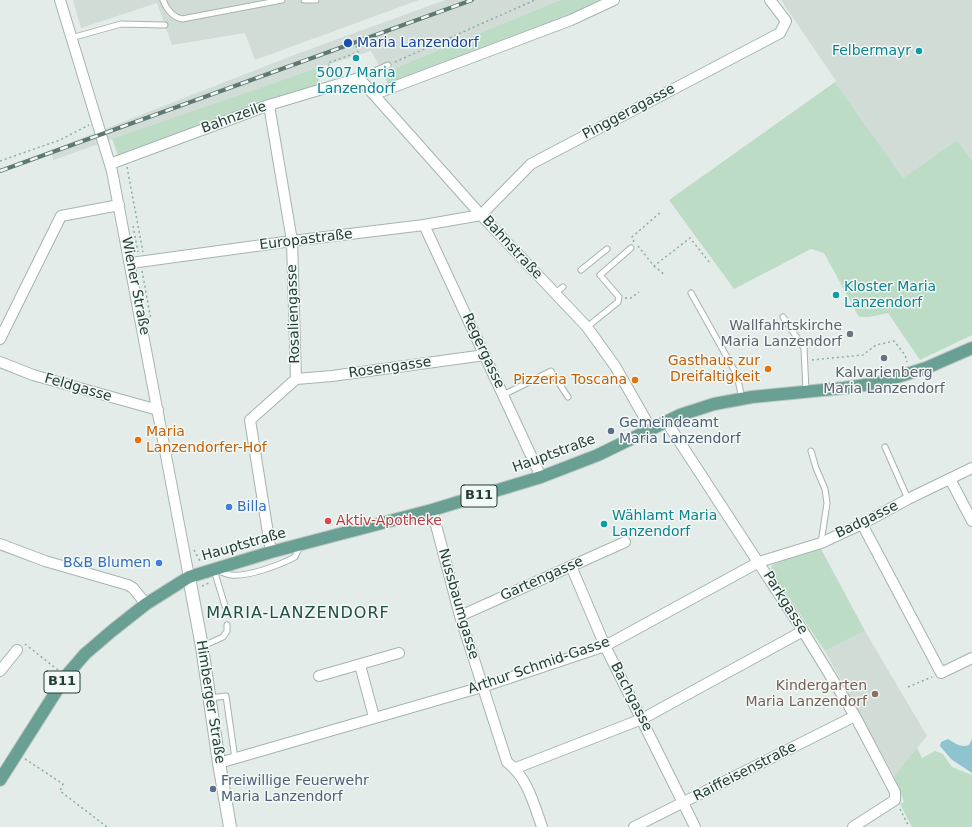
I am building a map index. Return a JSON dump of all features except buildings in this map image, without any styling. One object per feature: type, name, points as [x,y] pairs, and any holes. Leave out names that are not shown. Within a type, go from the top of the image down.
[{"type":"main road","name":"Hauptstraße","points":[[189,577],[211,576],[271,552],[432,510],[541,477],[598,455],[680,415],[714,404],[742,399],[862,386],[883,382],[926,368],[972,348]]},
{"type":"main road","name":"B11","points":[[0,780],[66,676],[91,649],[146,604],[189,577]]},
{"type":"street","name":"Wiener Straße","points":[[60,0],[110,164],[119,206],[135,262],[158,410],[189,577]]},
{"type":"street","points":[[375,94],[571,20],[614,0]]},
{"type":"street","name":"Pinggeragasse","points":[[480,215],[531,164],[780,33],[786,21],[770,0]]},
{"type":"street","name":"Bahnstraße","points":[[360,78],[480,215],[559,290],[615,366],[651,428]]},
{"type":"street","name":"Bahnzeile","points":[[110,164],[269,105],[360,78]]},
{"type":"street","name":"Rosaliengasse","points":[[269,105],[292,241],[296,378],[250,420],[271,552]]},
{"type":"street","points":[[0,339],[61,216],[119,206]]},
{"type":"street","name":"Europastraße","points":[[135,262],[424,225],[480,215]]},
{"type":"street","name":"Regergasse","points":[[424,225],[541,477]]},
{"type":"street","name":"Rosengasse","points":[[296,378],[332,376],[485,355]]},
{"type":"street","name":"Feldgasse","points":[[0,362],[33,375],[158,410]]},
{"type":"street","name":"Parkgasse","points":[[666,421],[759,562],[855,716],[895,796]]},
{"type":"street","name":"Badgasse","points":[[759,562],[821,542],[862,524],[908,499],[950,480],[972,468]]},
{"type":"street","points":[[950,480],[972,521]]},
{"type":"street","name":"Nussbaumgasse","points":[[432,510],[460,616],[507,762],[516,768],[525,782],[539,826]]},
{"type":"street","points":[[862,524],[941,673],[972,658]]},
{"type":"street","name":"Gartengasse","points":[[460,616],[625,542]]},
{"type":"street","points":[[0,544],[133,588],[146,604]]},
{"type":"street","name":"Arthur Schmid-Gasse","points":[[219,763],[482,687],[605,646],[759,562]]},
{"type":"street","name":"Bachgasse","points":[[570,566],[605,646],[695,827]]},
{"type":"street","name":"Himberger Straße","points":[[189,577],[202,647],[230,827]]},
{"type":"street","points":[[516,768],[642,719],[803,631]]},
{"type":"street","points":[[0,671],[16,650]]},
{"type":"street","points":[[319,676],[399,653]]},
{"type":"street","points":[[360,665],[374,717]]},
{"type":"street","name":"Raiffeisenstraße","points":[[634,827],[855,716]]},
{"type":"street","points":[[853,827],[895,796]]},
{"type":"lane","points":[[163,0],[164,4],[174,17],[182,19],[282,0]]},
{"type":"lane","points":[[304,0],[316,0]]},
{"type":"lane","points":[[71,38],[121,24],[165,24]]},
{"type":"lane","points":[[360,78],[388,65]]},
{"type":"lane","points":[[587,327],[618,302],[619,297],[600,275],[631,248]]},
{"type":"lane","points":[[582,270],[607,249]]},
{"type":"lane","points":[[691,293],[737,374],[742,399]]},
{"type":"lane","points":[[783,317],[804,348],[806,391]]},
{"type":"lane","points":[[503,395],[551,371],[568,397]]},
{"type":"lane","points":[[885,447],[908,499]]},
{"type":"lane","points":[[811,451],[825,489],[827,503],[821,542]]},
{"type":"lane","points":[[225,606],[211,576],[248,574],[281,564],[295,557],[300,545]]},
{"type":"lane","points":[[202,647],[223,637],[227,631],[227,625]]},
{"type":"lane","points":[[210,698],[226,696],[235,759]]},
{"type":"path","points":[[388,65],[535,0]]},
{"type":"path","points":[[334,85],[328,63],[358,52],[356,46]]},
{"type":"path","points":[[0,161],[60,140],[97,122]]},
{"type":"path","points":[[126,158],[144,254],[135,262],[151,322]]},
{"type":"path","points":[[662,211],[632,237],[635,243],[654,266],[664,275]]},
{"type":"path","points":[[654,266],[690,238],[710,262]]},
{"type":"path","points":[[618,302],[625,298],[631,298],[639,292]]},
{"type":"path","points":[[804,360],[863,355],[876,345],[894,342],[905,354],[911,373]]},
{"type":"path","points":[[191,590],[211,576],[194,549]]},
{"type":"path","points":[[16,650],[22,642],[66,676]]},
{"type":"path","points":[[908,687],[941,673]]},
{"type":"path","points":[[16,754],[63,784],[60,791],[107,827]]},
{"type":"path","points":[[895,796],[909,827]]},
{"type":"shaded area","points":[[73,0],[419,0],[255,60],[245,33],[172,45],[157,3],[81,28]]},
{"type":"shaded area","points":[[445,0],[560,0],[383,73],[371,51],[317,68],[53,160],[51,150],[294,55]]},
{"type":"shaded area","points":[[781,0],[972,0],[972,161],[957,140],[903,178],[835,82],[836,81]]},
{"type":"shaded area","name":"Kindergarten Maria Lanzendorf","points":[[865,631],[927,736],[894,776],[825,651]]},
{"type":"green space","points":[[560,0],[604,0],[551,24],[497,45],[388,84],[383,73]]},
{"type":"green space","points":[[317,68],[320,85],[245,108],[118,155],[112,139]]},
{"type":"green space","points":[[835,82],[903,178],[957,140],[972,161],[972,335],[920,360],[888,313],[869,317],[859,317],[824,253],[811,249],[734,289],[669,200]]},
{"type":"green space","points":[[820,547],[865,631],[825,651],[771,571],[772,565]]},
{"type":"green space","points":[[917,748],[922,758],[935,751],[943,754],[952,767],[972,775],[972,827],[912,827],[900,804],[904,802],[894,776]]},
{"type":"water","points":[[948,739],[958,745],[963,746],[969,745],[972,739],[972,773],[951,759],[940,746],[941,742]]},
{"type":"railway","points":[[0,171],[472,0]]},
{"type":"place","name":"Maria Lanzendorf","points":[[348,43]]},
{"type":"place","name":"Felbermayr","points":[[919,51]]},
{"type":"place","name":"5007 Maria Lanzendorf","points":[[356,58]]},
{"type":"place","name":"Kloster Maria Lanzendorf","points":[[836,295]]},
{"type":"place","name":"Wallfahrtskirche Maria Lanzendorf","points":[[850,334]]},
{"type":"place","name":"Kalvarienberg Maria Lanzendorf","points":[[884,358]]},
{"type":"place","name":"Gasthaus zur Dreifaltigkeit","points":[[768,369]]},
{"type":"place","name":"Pizzeria Toscana","points":[[635,380]]},
{"type":"place","name":"Gemeindeamt Maria Lanzendorf","points":[[611,431]]},
{"type":"place","name":"Maria Lanzendorfer-Hof","points":[[138,440]]},
{"type":"place","name":"Billa","points":[[229,507]]},
{"type":"place","name":"Aktiv-Apotheke","points":[[328,521]]},
{"type":"place","name":"Wählamt Maria Lanzendorf","points":[[604,524]]},
{"type":"place","name":"B&B Blumen","points":[[159,563]]},
{"type":"place","name":"Kindergarten Maria Lanzendorf","points":[[875,694]]},
{"type":"place","name":"Freiwillige Feuerwehr Maria Lanzendorf","points":[[213,789]]},
{"type":"district","name":"MARIA-LANZENDORF","points":[[298,614]]}]
